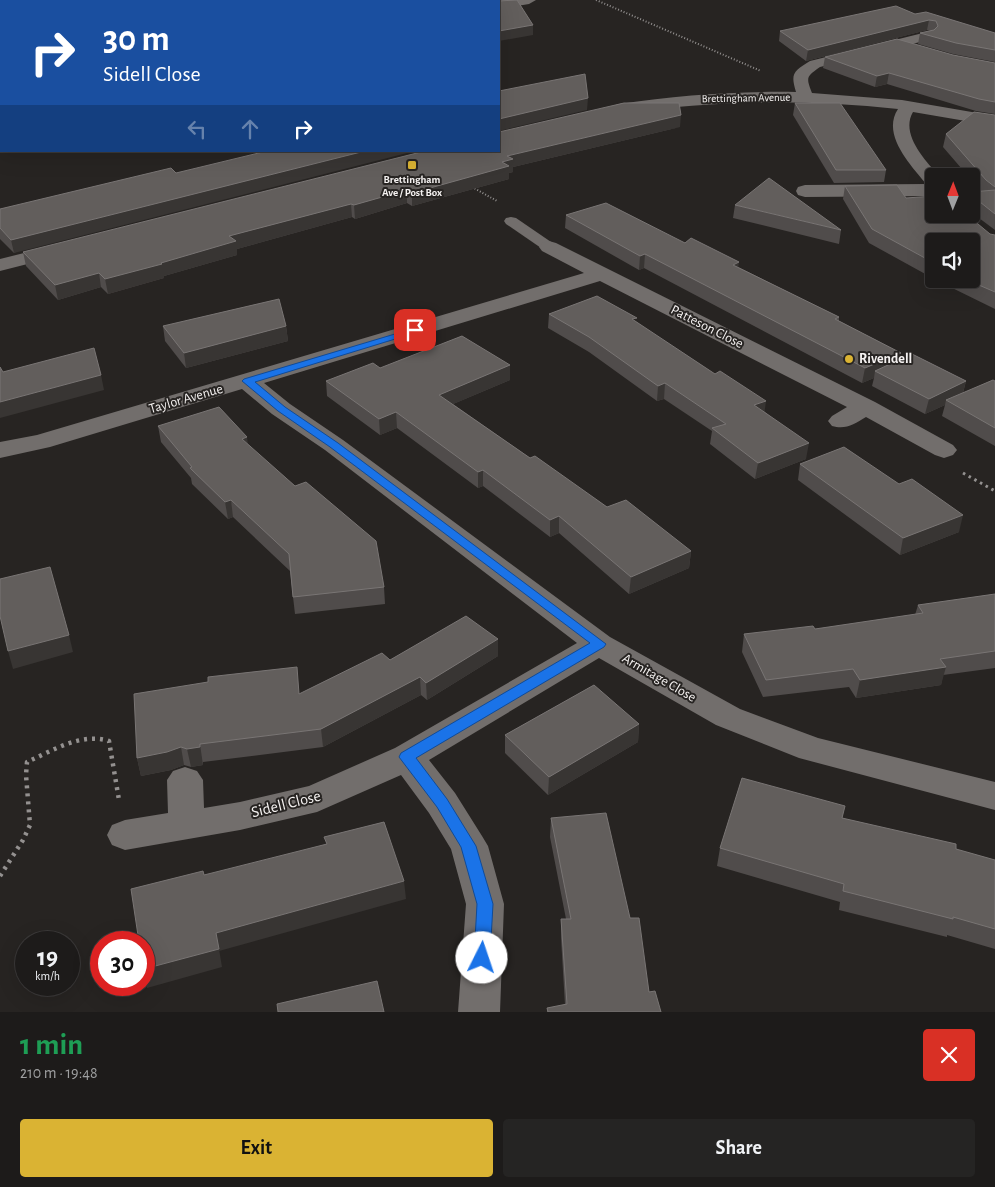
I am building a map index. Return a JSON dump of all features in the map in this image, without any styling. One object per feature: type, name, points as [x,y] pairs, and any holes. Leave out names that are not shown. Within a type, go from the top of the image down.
[{"type":"street","points":[[500,5],[524,0]]},
{"type":"street","points":[[806,97],[800,80],[806,68],[893,38],[914,46],[927,36]]},
{"type":"street","name":"Brettingham Avenue","points":[[607,112],[657,103],[718,97],[806,97],[848,99],[995,121]]},
{"type":"street","points":[[908,107],[903,114],[900,124],[902,134],[925,170]]},
{"type":"street","points":[[805,191],[925,190]]},
{"type":"street","points":[[0,264],[77,245]]},
{"type":"street","name":"Patteson Close","points":[[549,247],[866,407],[944,450]]},
{"type":"street","name":"Taylor Avenue","points":[[0,450],[41,442],[601,274]]},
{"type":"street","name":"Armitage Close","points":[[247,381],[281,409],[334,445],[600,644],[728,717],[810,749],[995,796]]},
{"type":"street","points":[[841,421],[866,407]]},
{"type":"street","name":"Sidell Close","points":[[125,835],[240,816],[317,798],[406,757],[600,644]]},
{"type":"street","points":[[406,757],[442,803],[469,846],[485,904],[478,1012]]},
{"type":"street","points":[[185,780],[187,824]]},
{"type":"lane","points":[[511,221],[549,247]]},
{"type":"path","points":[[596,0],[765,73]]},
{"type":"path","points":[[467,185],[500,202]]},
{"type":"path","points":[[0,876],[23,840],[30,825],[26,775],[27,762],[77,741],[101,737],[109,741],[125,835]]},
{"type":"building","points":[[517,0],[533,25],[500,31],[500,1]]},
{"type":"building","points":[[896,6],[915,14],[926,12],[995,33],[995,50],[956,43],[920,33],[934,30],[938,26],[936,21],[929,20],[808,50],[780,31]]},
{"type":"building","points":[[897,39],[953,55],[995,63],[995,102],[889,73],[877,76],[825,57]]},
{"type":"building","points":[[585,74],[588,98],[500,119],[500,91]]},
{"type":"building","points":[[624,103],[679,103],[681,115],[507,156],[513,159],[502,162],[509,166],[412,193],[407,190],[229,236],[236,241],[105,279],[99,273],[55,285],[23,252],[421,152],[500,152],[500,132]]},
{"type":"building","points":[[795,103],[840,103],[886,170],[836,170]]},
{"type":"building","points":[[974,112],[995,115],[995,187],[980,173],[980,168],[976,168],[946,134]]},
{"type":"building","points":[[263,152],[361,152],[11,240],[0,228],[0,209],[171,168],[176,173]]},
{"type":"building","points":[[769,178],[841,230],[735,205]]},
{"type":"building","points":[[897,185],[906,198],[925,197],[925,223],[977,223],[990,234],[995,235],[995,292],[980,286],[980,233],[925,233],[925,258],[872,229],[845,186]]},
{"type":"building","points":[[995,190],[995,214],[980,202],[980,191]]},
{"type":"building","points":[[606,203],[685,243],[691,238],[739,262],[733,265],[839,317],[835,319],[901,353],[865,368],[645,254],[640,256],[566,215]]},
{"type":"building","points":[[597,296],[637,318],[632,319],[715,374],[720,371],[766,401],[754,405],[809,443],[758,463],[712,428],[726,424],[665,383],[658,386],[589,337],[549,314]]},
{"type":"building","points":[[279,299],[286,326],[184,353],[163,326]]},
{"type":"building","points":[[462,336],[510,365],[439,395],[530,458],[535,456],[607,507],[626,500],[691,551],[631,577],[559,516],[550,520],[483,470],[478,472],[396,412],[379,419],[326,381],[373,363],[380,368]]},
{"type":"building","points":[[94,348],[101,375],[0,402],[0,367],[3,372]]},
{"type":"building","points":[[912,354],[966,381],[929,399],[875,371]]},
{"type":"building","points":[[993,380],[995,381],[995,428],[946,400]]},
{"type":"building","points":[[219,407],[247,437],[242,439],[295,486],[306,482],[376,541],[384,587],[293,597],[289,554],[231,500],[225,502],[190,468],[192,467],[158,426]]},
{"type":"building","points":[[844,447],[899,484],[912,479],[963,515],[903,538],[800,464]]},
{"type":"building","points":[[50,567],[69,635],[8,651],[0,616],[0,579]]},
{"type":"building","points":[[995,594],[995,651],[940,659],[946,667],[860,680],[853,669],[766,680],[744,634],[813,626],[815,629],[923,613],[918,605]]},
{"type":"building","points":[[466,616],[498,639],[426,683],[420,677],[321,729],[200,744],[200,747],[187,749],[181,747],[137,758],[134,694],[208,682],[208,677],[297,667],[299,694],[382,653],[390,660]]},
{"type":"building","points":[[594,685],[639,724],[549,777],[505,735]]},
{"type":"building","points":[[742,778],[845,806],[842,818],[956,844],[956,849],[995,860],[995,929],[843,891],[844,884],[720,848]]},
{"type":"building","points":[[606,813],[630,918],[639,918],[649,992],[655,991],[661,1012],[548,1012],[547,1008],[567,1004],[561,919],[571,919],[551,818]]},
{"type":"building","points":[[384,822],[404,881],[216,933],[219,949],[155,966],[155,931],[137,931],[131,889],[203,871],[204,875],[327,844],[324,837]]},
{"type":"building","points":[[377,981],[384,1012],[278,1012],[277,1004]]},
{"type":"place","name":"Brettingham Ave / Post Box","points":[[412,165]]},
{"type":"place","name":"Rivendell","points":[[849,359]]},
{"type":"route","points":[[415,330],[247,381],[281,409],[334,445],[600,644],[406,757],[442,803],[469,846],[485,904],[482,958]]}]
